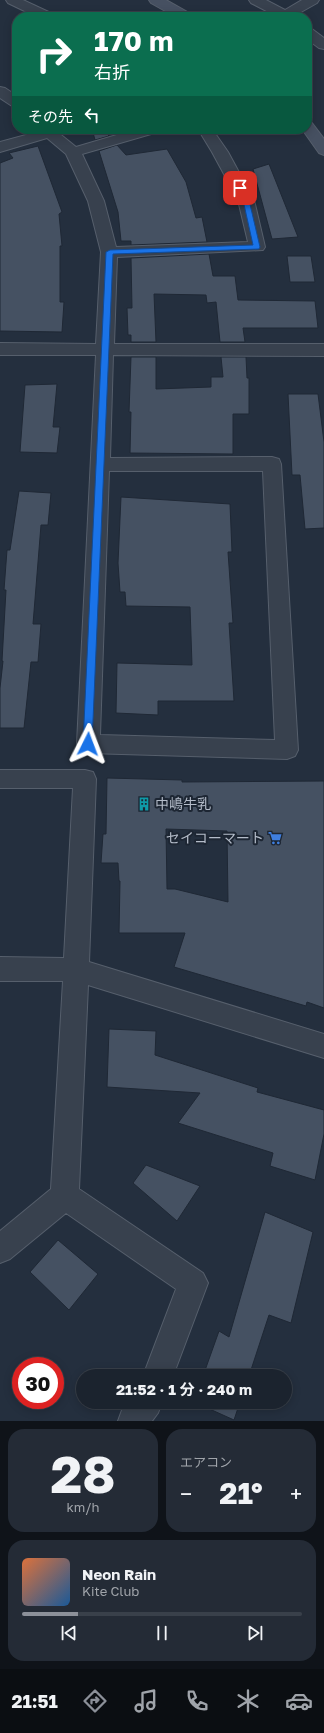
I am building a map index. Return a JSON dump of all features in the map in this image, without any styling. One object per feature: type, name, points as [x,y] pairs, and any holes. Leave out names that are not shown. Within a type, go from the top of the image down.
[{"type":"street","points":[[0,4],[8,0]]},
{"type":"street","points":[[13,0],[38,12]]},
{"type":"street","points":[[156,0],[177,12]]},
{"type":"street","points":[[256,0],[278,12]]},
{"type":"street","points":[[292,12],[312,0]]},
{"type":"street","points":[[312,36],[324,45]]},
{"type":"street","points":[[0,91],[12,99]]},
{"type":"street","points":[[312,133],[324,150]]},
{"type":"street","points":[[0,146],[46,134]]},
{"type":"street","points":[[51,134],[73,152],[96,201],[110,252],[88,744],[287,750],[272,464],[101,465]]},
{"type":"street","points":[[73,152],[135,134]]},
{"type":"street","points":[[110,252],[257,247],[246,200],[220,152],[208,134]]},
{"type":"street","points":[[0,349],[324,350]]},
{"type":"street","points":[[0,779],[85,779],[65,1196],[0,1249]]},
{"type":"street","points":[[0,969],[77,970],[324,1046]]},
{"type":"street","points":[[65,1196],[193,1283],[161,1369]]},
{"type":"street","points":[[133,1421],[142,1409]]},
{"type":"building","points":[[93,134],[107,134],[109,136],[95,140]]},
{"type":"building","points":[[117,145],[126,155],[167,149],[186,182],[196,218],[202,217],[207,242],[131,245],[131,241],[121,241],[118,212],[99,151]]},
{"type":"building","points":[[38,146],[62,212],[59,214],[62,246],[60,246],[60,302],[64,302],[62,332],[0,331],[0,163],[13,158],[9,153]]},
{"type":"building","points":[[269,164],[298,237],[272,239],[253,169]]},
{"type":"building","points":[[209,254],[213,276],[235,276],[238,300],[315,301],[318,328],[243,328],[245,342],[220,342],[216,302],[207,303],[206,295],[154,294],[156,342],[131,342],[131,335],[128,335],[127,308],[132,308],[131,258]]},
{"type":"building","points":[[287,256],[311,256],[315,282],[290,282]]},
{"type":"building","points":[[131,357],[156,357],[156,389],[211,387],[211,377],[223,377],[221,357],[246,357],[247,378],[249,378],[249,414],[233,414],[233,454],[130,453],[131,412],[129,412]]},
{"type":"building","points":[[57,384],[53,427],[60,427],[57,453],[20,452],[25,385]]},
{"type":"building","points":[[288,394],[318,394],[324,442],[324,528],[305,529],[300,475],[292,475]]},
{"type":"building","points":[[19,491],[51,493],[48,525],[41,525],[33,624],[41,624],[38,662],[31,662],[24,728],[0,728],[0,688],[3,661],[6,590],[4,590],[7,550],[10,550]]},
{"type":"building","points":[[121,497],[230,504],[232,552],[228,552],[233,623],[229,623],[234,701],[158,701],[158,715],[116,713],[117,663],[192,665],[190,607],[126,606],[125,592],[120,592],[118,563]]},
{"type":"building","points":[[107,778],[182,780],[182,782],[324,781],[324,1008],[307,1002],[306,1006],[174,967],[185,933],[119,933],[120,881],[118,863],[101,863],[103,834],[106,834]],"holes":[[[166,829],[227,831],[228,902],[175,889],[167,889]]]},
{"type":"building","points":[[109,1029],[156,1031],[155,1055],[258,1088],[257,1092],[324,1110],[324,1134],[315,1180],[270,1166],[273,1153],[178,1123],[200,1093],[107,1087]]},
{"type":"building","points":[[146,1165],[200,1186],[177,1221],[133,1183]]},
{"type":"building","points":[[265,1212],[313,1232],[291,1323],[269,1315],[251,1369],[205,1369],[219,1331],[229,1337]]},
{"type":"building","points":[[58,1240],[98,1274],[69,1310],[30,1272]]},
{"type":"building","points":[[210,1409],[238,1409],[234,1420]]},
{"type":"place","name":"中嶋牛乳","points":[[144,804]]},
{"type":"place","name":"セイコーマート","points":[[275,838]]},
{"type":"route","points":[[88,744],[110,252],[257,247],[246,200],[240,188]]}]
